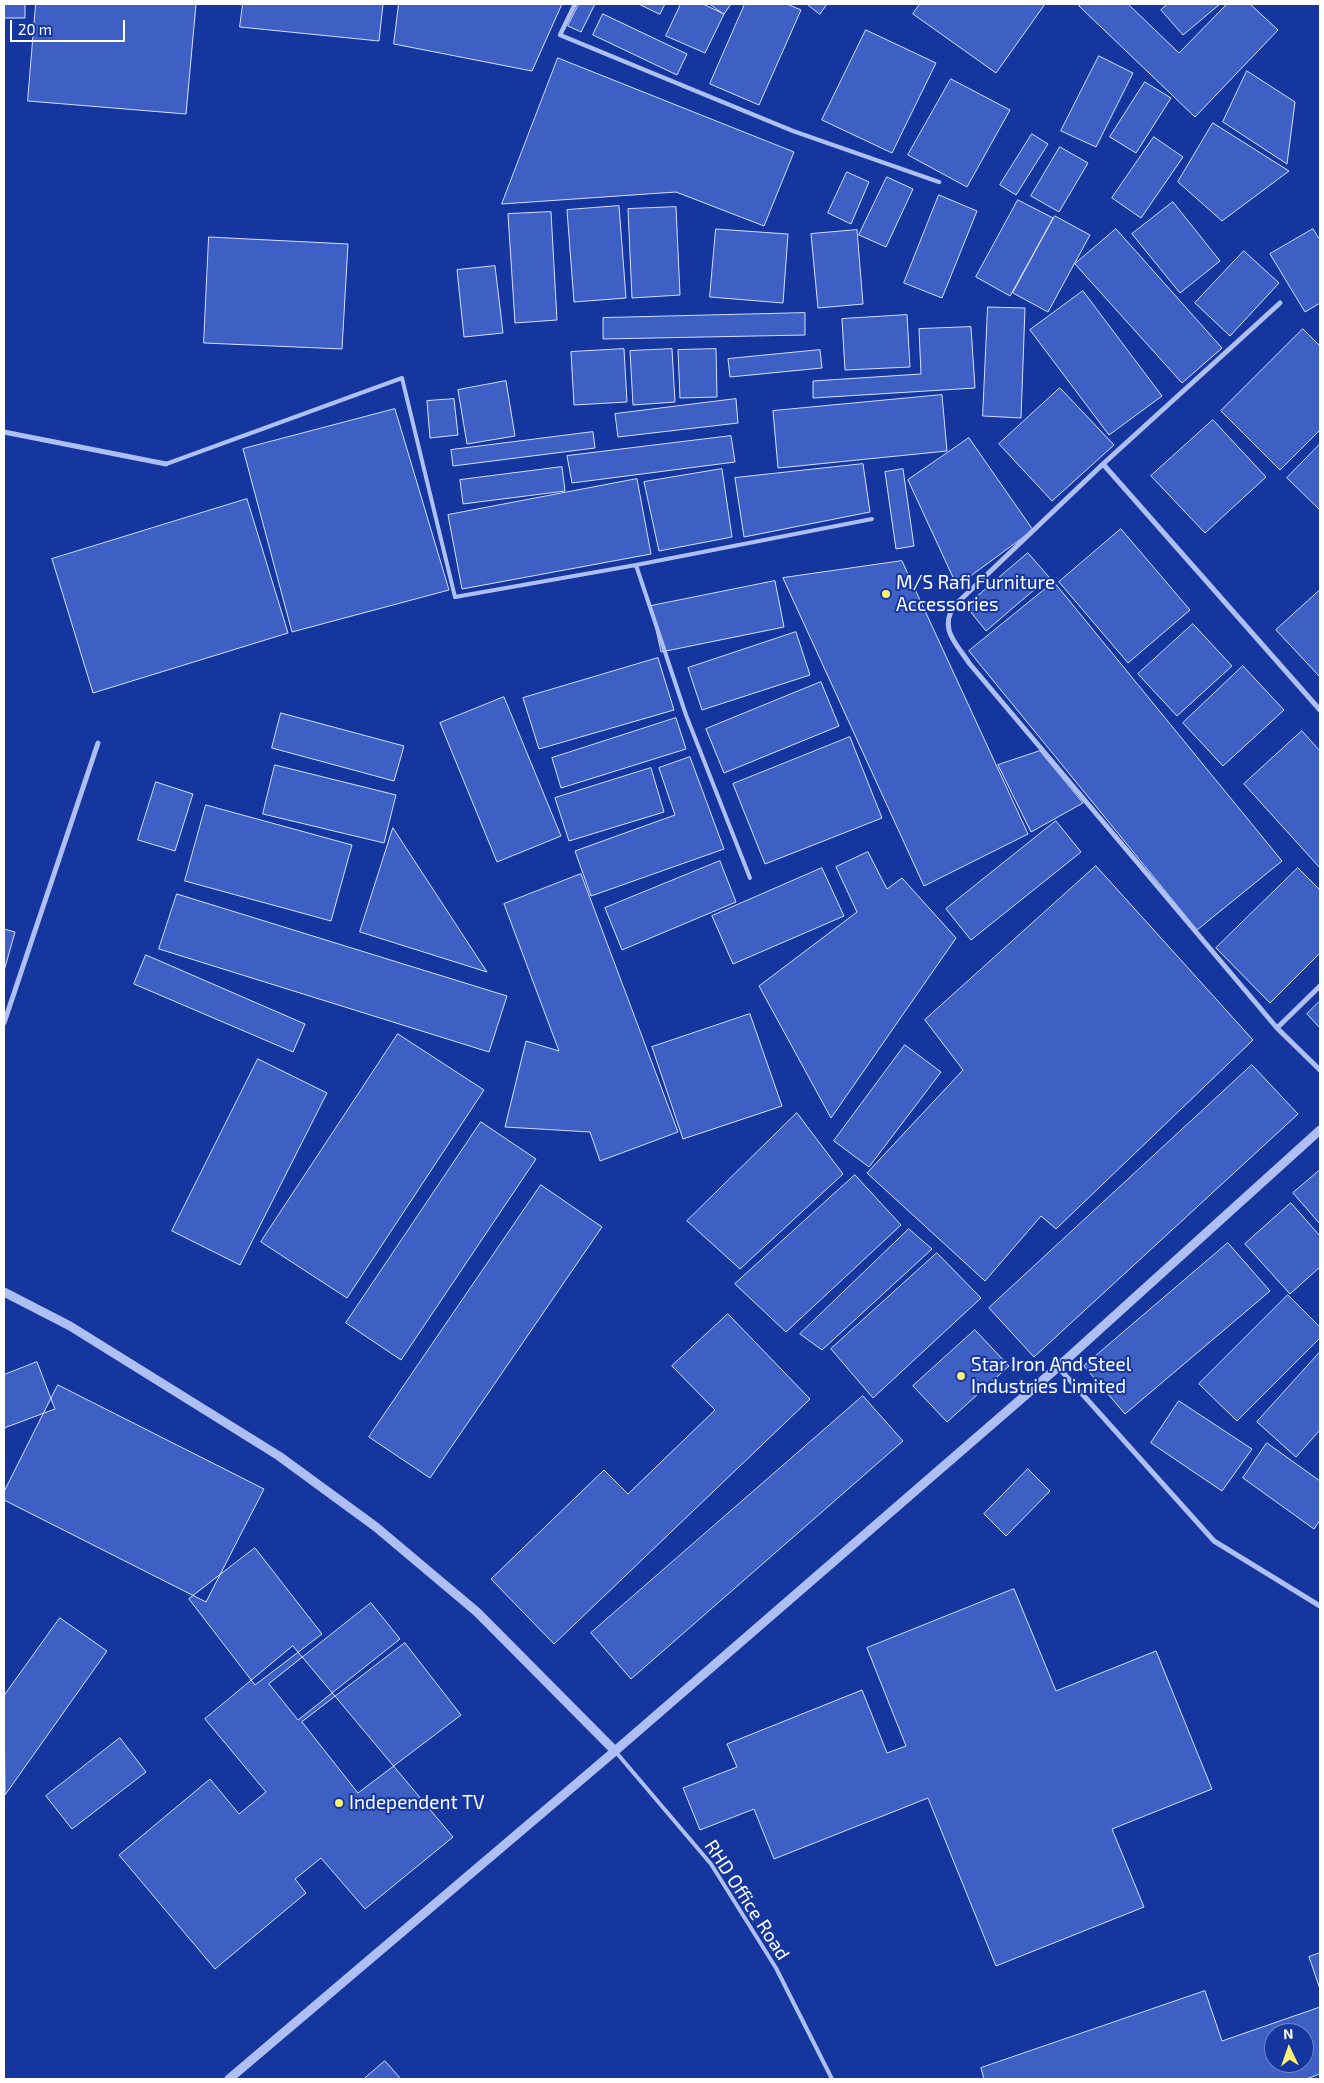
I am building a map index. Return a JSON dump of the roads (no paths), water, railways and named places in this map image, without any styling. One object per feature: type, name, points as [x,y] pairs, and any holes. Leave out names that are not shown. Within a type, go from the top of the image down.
[{"type":"street","points":[[575,4],[560,36],[793,131],[939,182]]},
{"type":"street","points":[[1280,303],[1103,464],[954,606],[946,624],[950,634],[969,663],[1278,1028],[1320,1070]]},
{"type":"street","points":[[4,432],[166,464]]},
{"type":"street","points":[[1103,464],[1320,710]]},
{"type":"street","points":[[4,1022],[98,743]]},
{"type":"street","points":[[1278,1028],[1320,986]]},
{"type":"street","points":[[228,2079],[615,1751],[1058,1367],[1320,1130]]},
{"type":"street","points":[[4,1292],[70,1326],[279,1456],[376,1527],[477,1612],[615,1751]]},
{"type":"street","points":[[1058,1367],[1214,1541],[1320,1606]]},
{"type":"lane","points":[[166,464],[402,378],[456,597],[636,565],[872,519]]},
{"type":"lane","points":[[636,565],[686,715],[750,878]]},
{"type":"lane","name":"RHD Office Road","points":[[615,1751],[711,1864],[776,1968],[832,2079]]},
{"type":"place","name":"M/S Rafi Furniture Accessories","points":[[886,594]]},
{"type":"place","name":"Star Iron And Steel Industries Limited","points":[[961,1376]]},
{"type":"place","name":"Independent TV","points":[[339,1803]]}]
